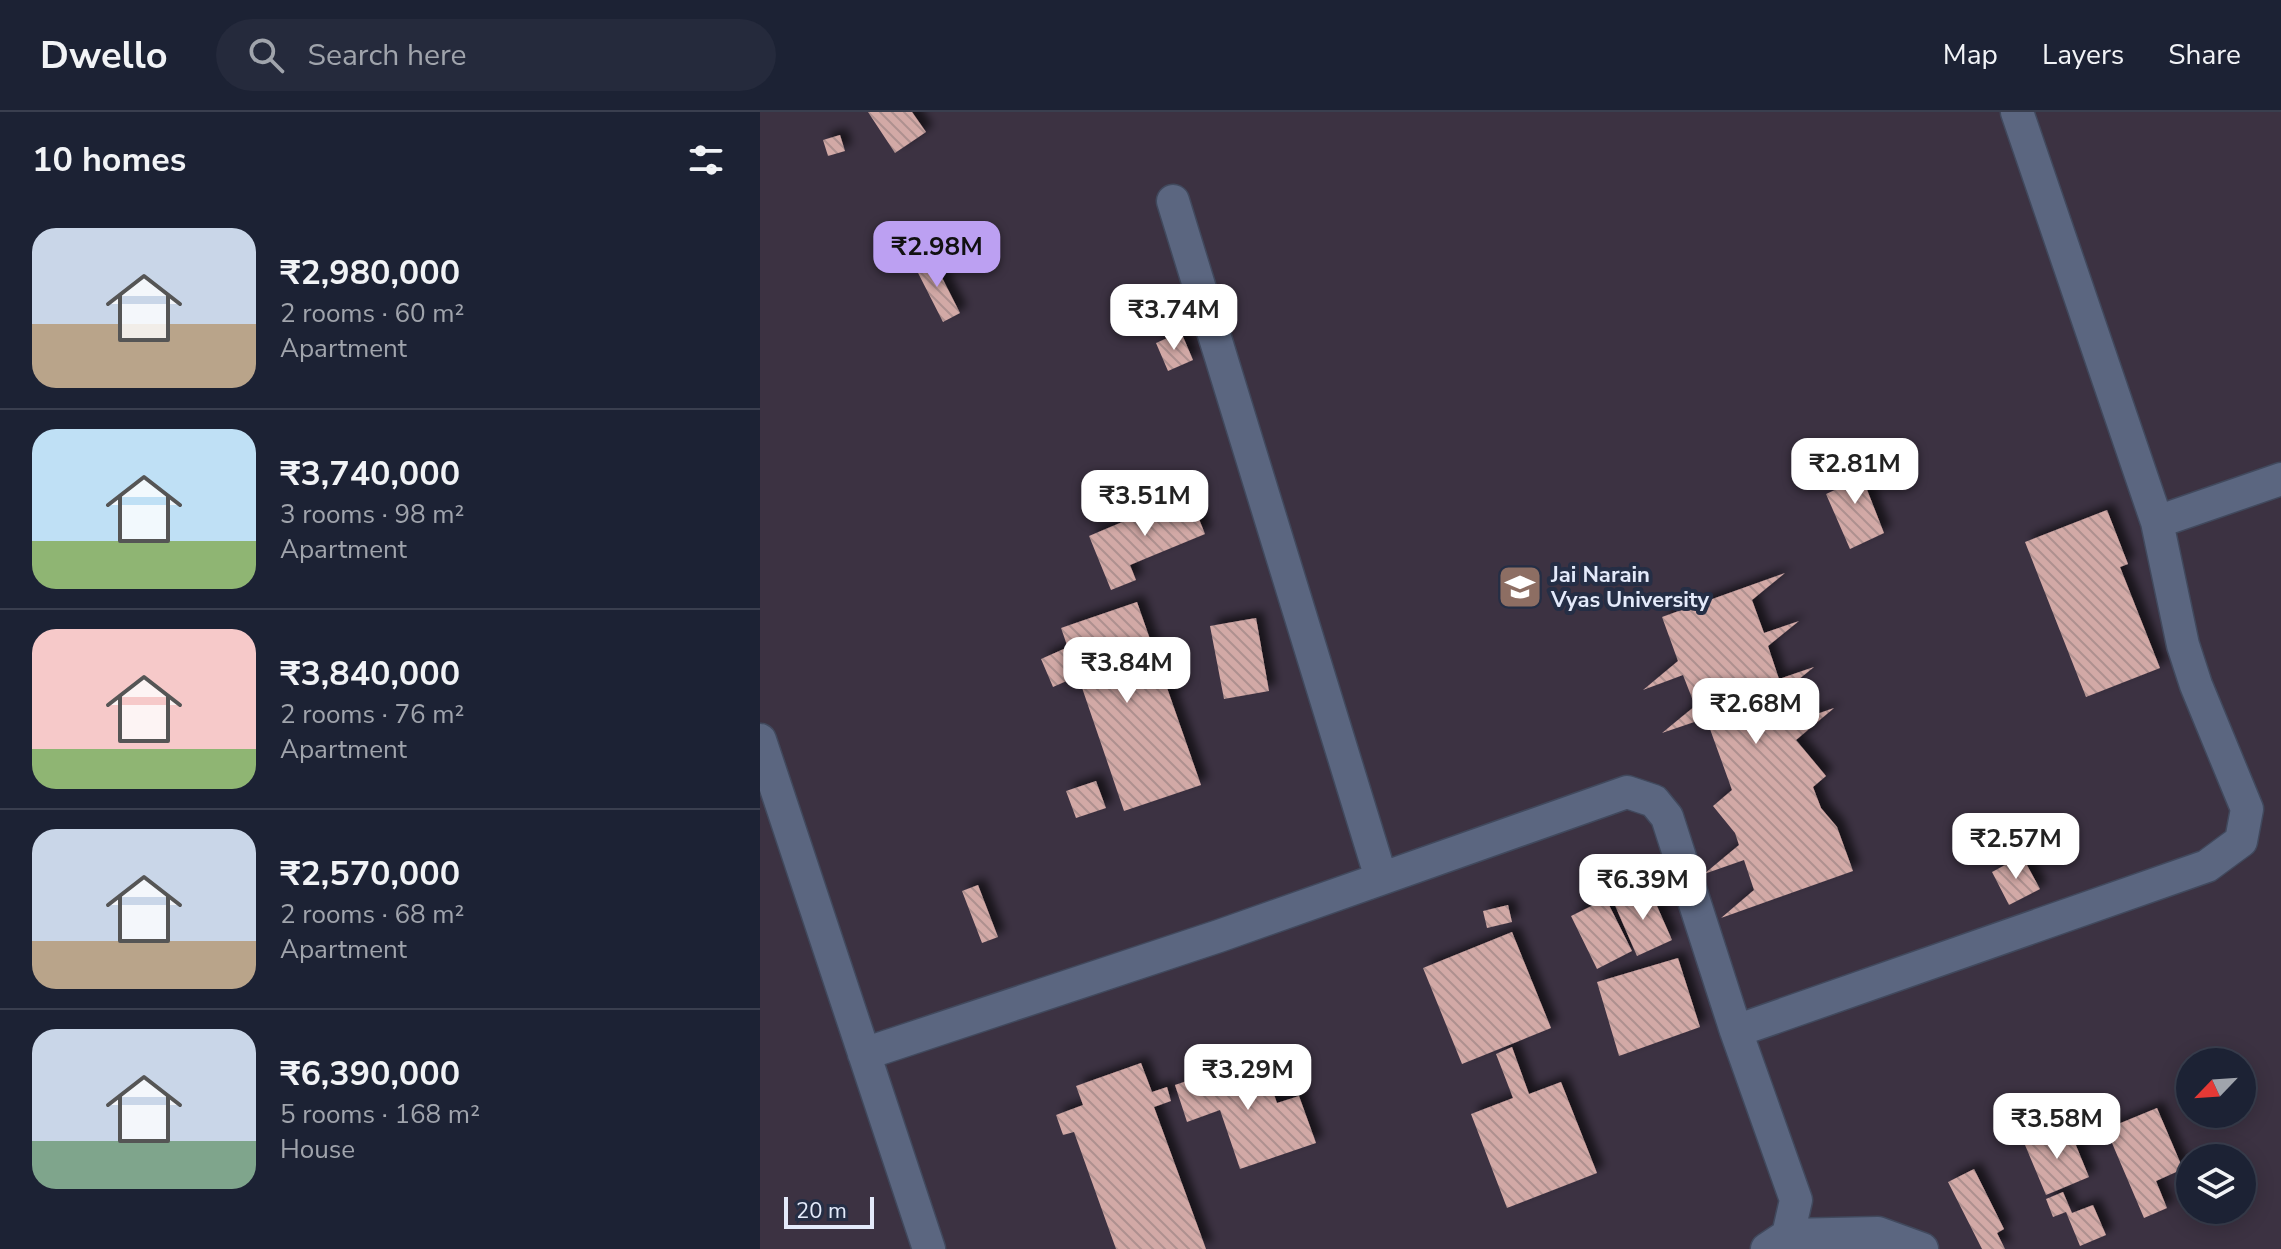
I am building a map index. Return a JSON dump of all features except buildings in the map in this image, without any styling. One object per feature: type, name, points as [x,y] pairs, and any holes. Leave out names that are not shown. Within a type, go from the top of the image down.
[{"type":"lane","points":[[1736,1031],[2207,866],[2241,841],[2247,809],[2183,645],[2157,522],[2017,112]]},
{"type":"lane","points":[[1173,201],[1381,878]]},
{"type":"lane","points":[[2157,522],[2281,479]]},
{"type":"lane","points":[[760,740],[929,1249]]},
{"type":"lane","points":[[864,1054],[1627,792],[1654,801],[1667,817],[1736,1031],[1796,1200],[1778,1242],[1878,1233],[1922,1249]]},
{"type":"shaded area","name":"Jai Narain Vyas University","points":[[760,112],[2281,112],[2281,1249],[760,1249]]},
{"type":"place","name":"Jai Narain Vyas University","points":[[1520,587]]}]
